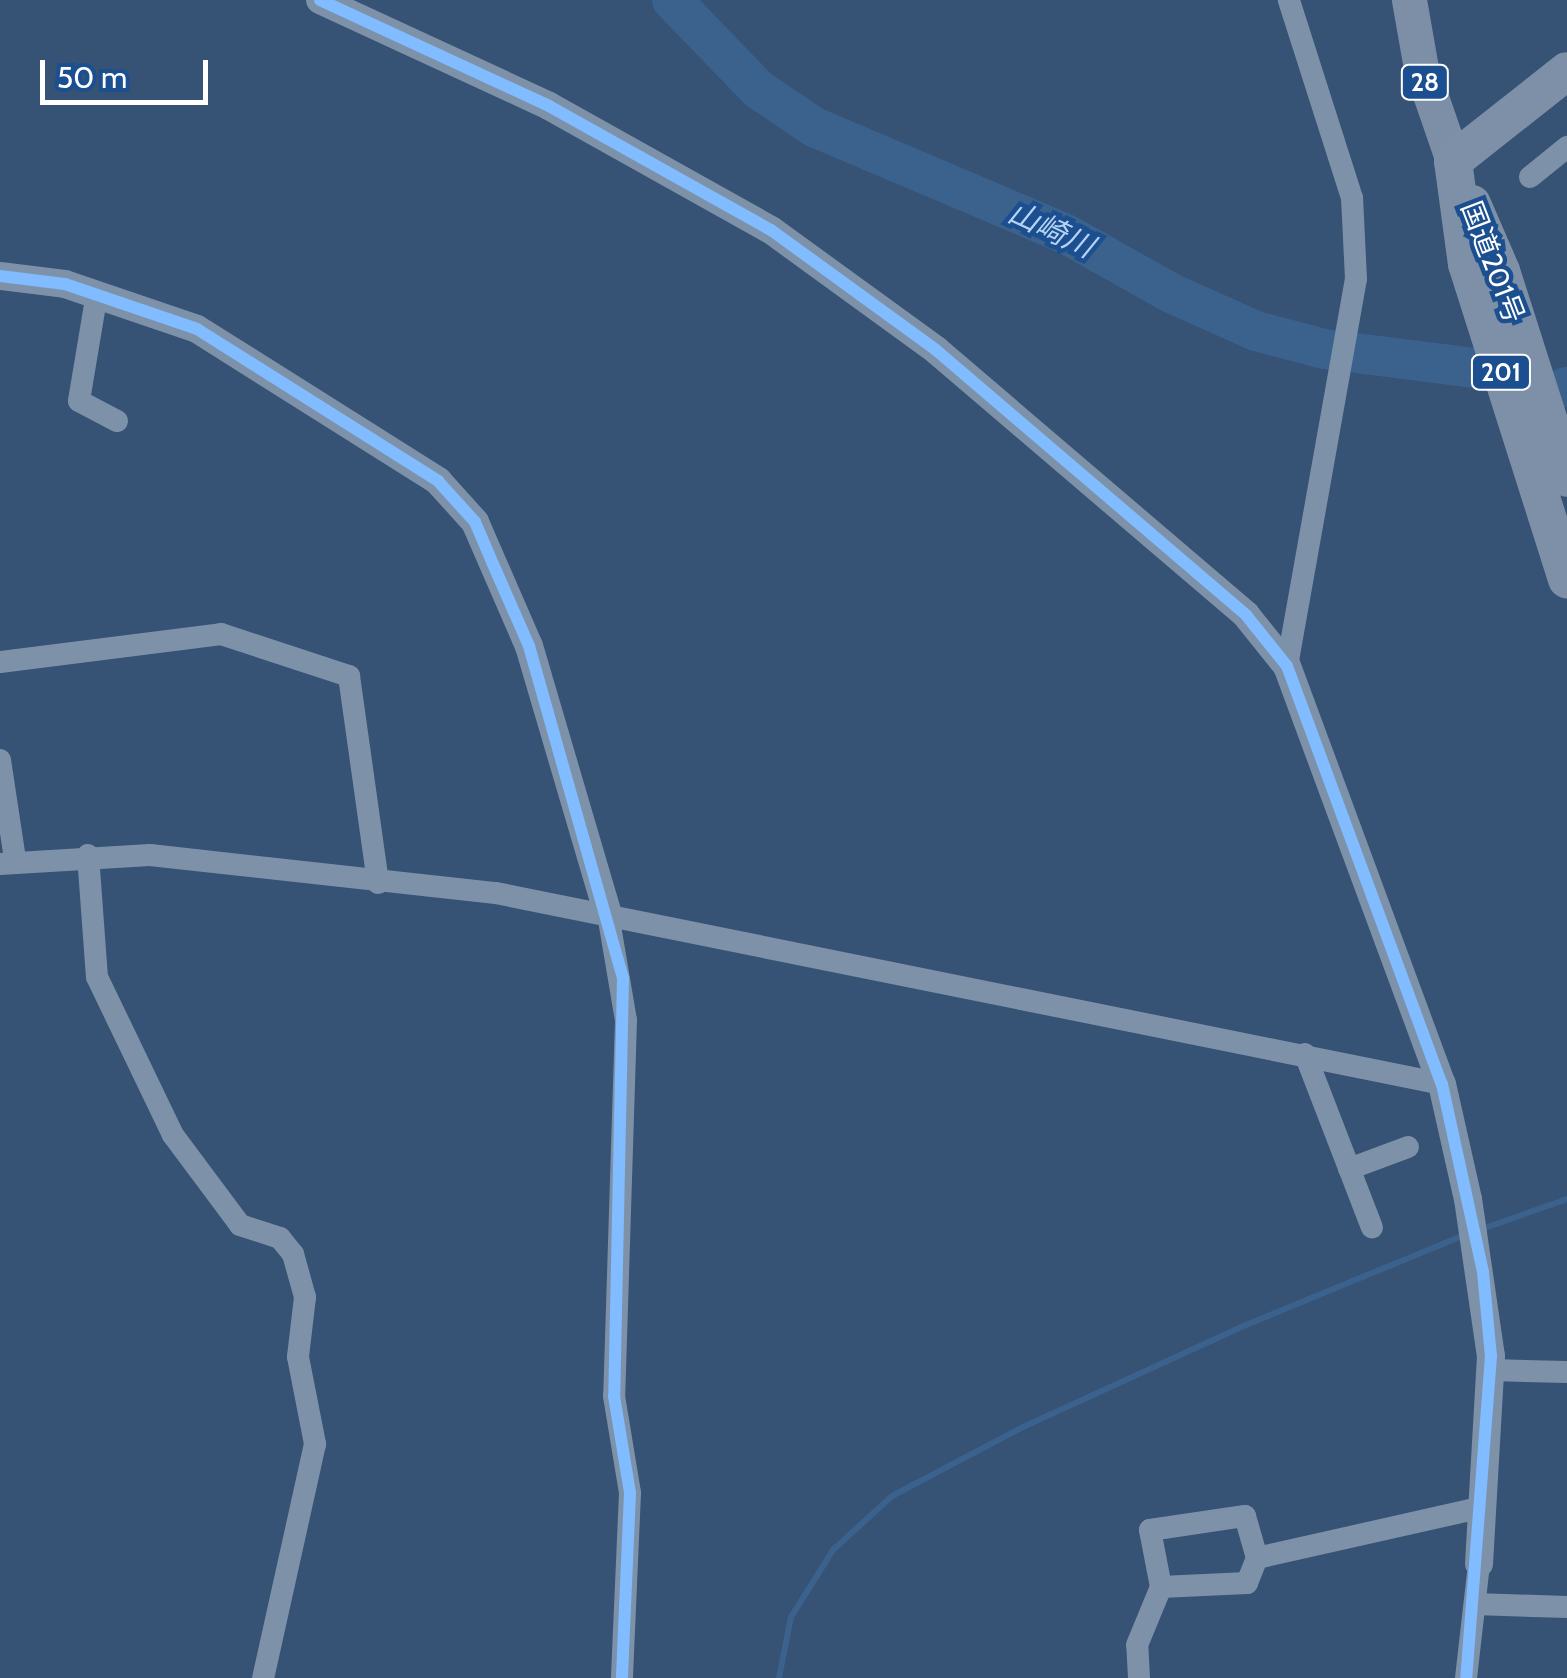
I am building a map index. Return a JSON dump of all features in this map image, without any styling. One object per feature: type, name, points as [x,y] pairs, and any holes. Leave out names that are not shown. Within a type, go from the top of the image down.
[{"type":"highway","points":[[1453,160],[1567,71]]},
{"type":"highway","name":"国道201号","points":[[1453,160],[1501,271],[1567,478]]},
{"type":"highway","name":"国道201号","points":[[1453,160],[1467,264],[1567,580]]},
{"type":"main road","name":"28","points":[[1409,0],[1421,68],[1453,160]]},
{"type":"street","points":[[320,0],[550,106],[771,230],[936,350],[1246,615],[1287,666],[1442,1084],[1483,1272],[1490,1370],[1480,1564],[1466,1678]]},
{"type":"street","points":[[1287,666],[1356,278],[1352,198],[1289,0]]},
{"type":"street","points":[[1530,177],[1567,148]]},
{"type":"street","points":[[0,276],[96,293],[197,329],[320,402],[438,482],[474,522],[529,646],[608,914],[626,1020],[614,1396],[630,1493],[622,1678]]},
{"type":"street","points":[[96,293],[78,401],[116,422]]},
{"type":"street","points":[[0,662],[221,634],[350,676],[378,883]]},
{"type":"street","points":[[0,760],[7,861],[150,855],[496,893],[908,981],[1305,1054],[1442,1084]]},
{"type":"street","points":[[88,855],[96,977],[174,1135],[240,1226],[286,1246],[305,1296],[298,1357],[315,1444],[263,1678]]},
{"type":"street","points":[[1305,1054],[1372,1228]]},
{"type":"street","points":[[1349,1168],[1408,1147]]},
{"type":"street","points":[[1490,1370],[1567,1372]]},
{"type":"street","points":[[1257,1558],[1482,1507]]},
{"type":"street","points":[[1140,1678],[1137,1645],[1161,1587],[1150,1530],[1245,1516],[1257,1558],[1248,1583],[1161,1587]]},
{"type":"street","points":[[1475,1604],[1567,1607]]},
{"type":"waterway","name":"山崎川","points":[[672,0],[758,89],[814,127],[1066,234],[1171,293],[1256,331],[1324,349],[1474,368]]},
{"type":"waterway","points":[[1479,1230],[1567,1199]]},
{"type":"waterway","points":[[779,1678],[791,1617],[833,1550],[892,1496],[1023,1427],[1246,1325],[1467,1234]]},
{"type":"cycle path","points":[[320,0],[549,106],[771,230],[936,350],[1246,615],[1287,666],[1442,1084],[1483,1272],[1491,1356],[1466,1678]]},
{"type":"cycle path","points":[[0,276],[65,284],[197,329],[438,481],[475,522],[529,646],[623,978],[614,1396],[630,1493],[622,1678]]}]
